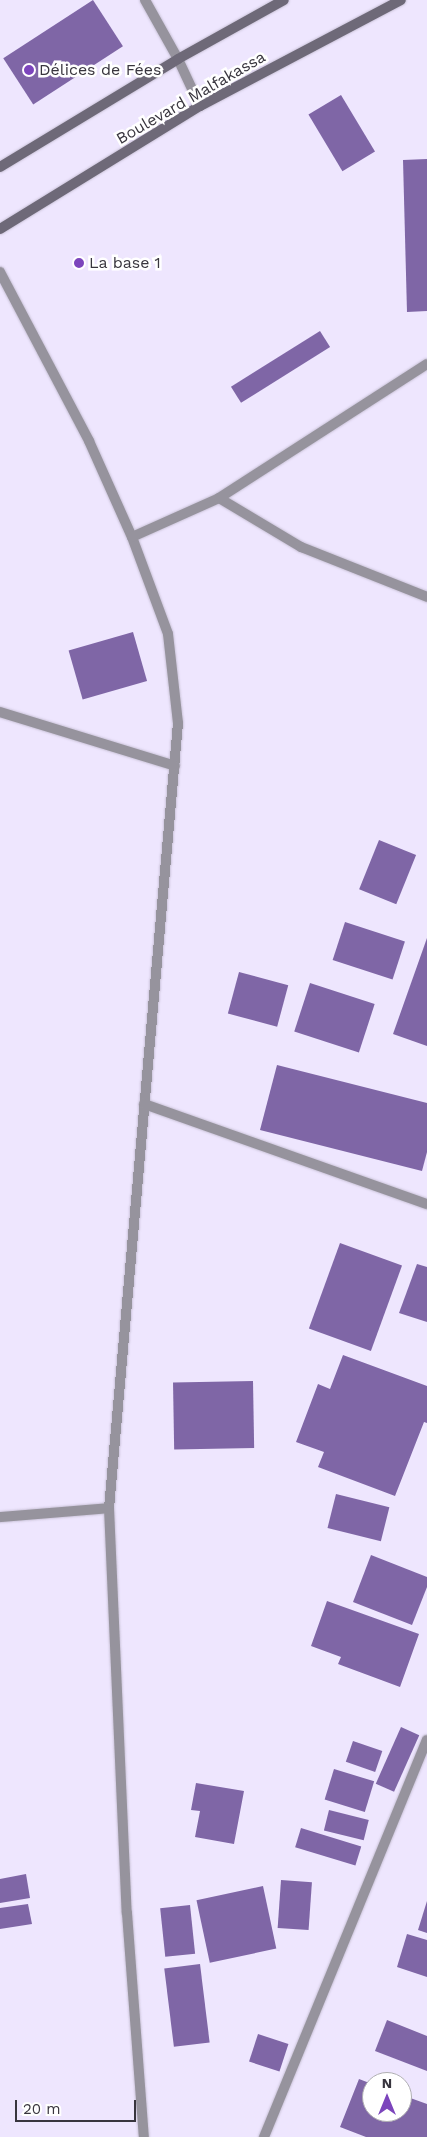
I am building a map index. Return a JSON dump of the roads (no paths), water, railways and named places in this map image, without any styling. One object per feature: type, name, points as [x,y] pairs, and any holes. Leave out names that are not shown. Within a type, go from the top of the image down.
[{"type":"main road","points":[[0,167],[178,59],[284,0]]},
{"type":"main road","name":"Boulevard Malfakassa","points":[[0,229],[200,106],[401,0]]},
{"type":"street","points":[[145,0],[178,59],[200,106]]},
{"type":"street","points":[[0,272],[88,441],[132,537],[168,634],[178,724],[109,1508],[127,1913],[144,2137]]},
{"type":"street","points":[[132,537],[218,498],[427,364]]},
{"type":"street","points":[[218,498],[301,547],[427,597]]},
{"type":"street","points":[[0,712],[175,766]]},
{"type":"street","points":[[144,1104],[427,1204]]},
{"type":"street","points":[[0,1517],[109,1508]]},
{"type":"street","points":[[264,2137],[427,1740]]},
{"type":"place","name":"Délices de Fées","points":[[29,70]]},
{"type":"place","name":"La base 1","points":[[79,263]]}]
